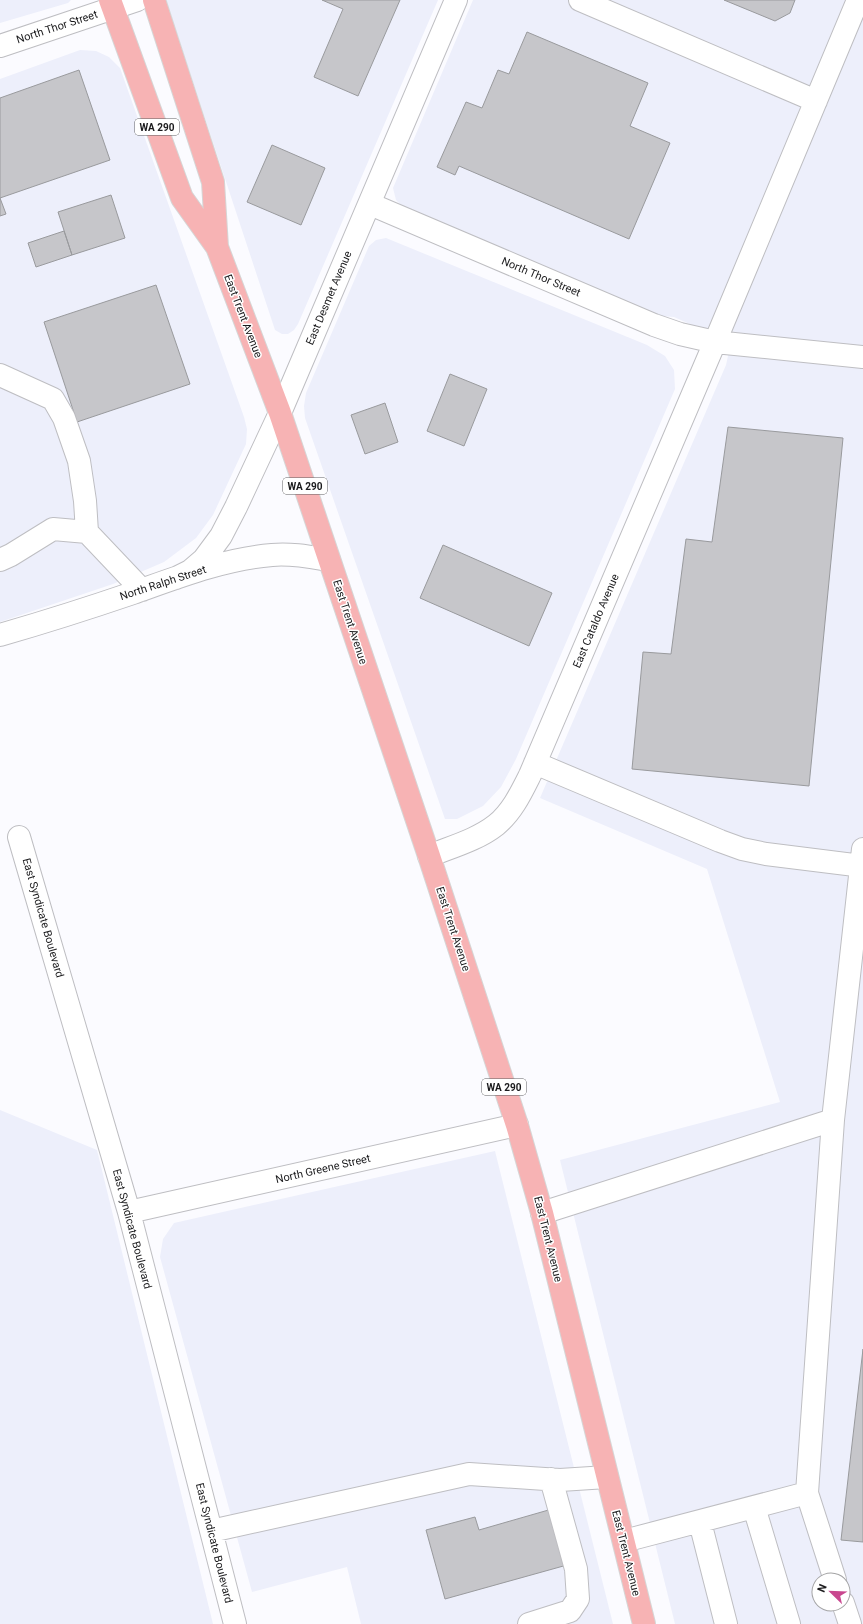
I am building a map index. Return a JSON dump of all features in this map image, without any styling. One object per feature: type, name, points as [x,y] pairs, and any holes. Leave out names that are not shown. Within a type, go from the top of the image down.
[{"type":"main road","name":"East Trent Avenue","points":[[154,0],[213,182],[217,247]]},
{"type":"main road","name":"East Trent Avenue","points":[[112,4],[182,198],[217,247],[280,412],[429,856],[517,1126],[542,1213],[644,1624]]},
{"type":"street","name":"North Thor Street","points":[[0,46],[112,4],[137,0]]},
{"type":"street","name":"East Desmet Avenue","points":[[176,578],[198,565],[213,549],[221,536],[280,412],[456,0]]},
{"type":"street","points":[[580,0],[816,101]]},
{"type":"street","name":"East Cataldo Avenue","points":[[429,856],[472,839],[496,825],[508,813],[519,797],[536,763],[715,342],[858,0]]},
{"type":"street","name":"North Thor Street","points":[[370,204],[654,326],[715,342],[863,357]]},
{"type":"street","points":[[0,375],[53,399],[64,418],[79,461],[85,501],[87,532],[142,590]]},
{"type":"street","points":[[0,560],[11,555],[53,528],[87,532]]},
{"type":"street","name":"North Ralph Street","points":[[0,635],[63,617],[226,562],[273,554],[329,560]]},
{"type":"street","points":[[536,763],[742,849],[766,854],[862,860],[833,1120],[807,1493],[833,1572]]},
{"type":"street","name":"East Syndicate Boulevard","points":[[20,837],[129,1212],[235,1624]]},
{"type":"street","points":[[542,1213],[833,1120]]},
{"type":"street","name":"North Greene Street","points":[[129,1212],[517,1126]]},
{"type":"street","points":[[211,1531],[469,1474],[551,1480],[607,1478]]},
{"type":"street","points":[[529,1624],[570,1611],[578,1599],[576,1569],[551,1480]]},
{"type":"street","points":[[624,1541],[807,1493]]},
{"type":"street","points":[[754,1508],[789,1624]]},
{"type":"street","points":[[700,1522],[726,1624]]},
{"type":"street","points":[[846,1612],[850,1624]]},
{"type":"shaded area","points":[[0,0],[71,0],[68,3],[0,23]]},
{"type":"shaded area","points":[[166,0],[438,0],[298,324],[294,330],[288,334],[282,334],[275,330]]},
{"type":"shaded area","points":[[473,0],[863,0],[863,1624],[675,1624],[560,1160],[780,1102],[707,869],[540,798],[726,365],[728,356],[727,352],[710,333],[674,317],[650,315],[408,212],[396,200],[393,188]]},
{"type":"shaded area","points":[[80,50],[96,51],[109,57],[120,68],[244,417],[247,429],[246,444],[213,515],[196,538],[164,562],[113,584],[0,622],[0,79]]},
{"type":"shaded area","points":[[386,238],[647,345],[665,356],[674,370],[675,389],[516,759],[501,787],[483,806],[457,819],[445,819],[305,418],[304,406],[306,393],[369,246],[376,240]]},
{"type":"shaded area","points":[[0,1110],[97,1150],[213,1624],[0,1624]]},
{"type":"shaded area","points":[[495,1151],[613,1624],[361,1624],[347,1567],[252,1592],[160,1257],[163,1239],[174,1223]]},
{"type":"building","points":[[322,0],[400,0],[358,96],[314,77],[343,9]]},
{"type":"building","points":[[724,0],[795,0],[790,13],[775,21]]},
{"type":"building","points":[[527,32],[648,83],[630,126],[670,143],[629,239],[459,166],[455,175],[437,167],[466,102],[482,108],[498,70],[509,74]]},
{"type":"building","points":[[79,70],[110,160],[0,198],[0,98]]},
{"type":"building","points":[[272,145],[325,168],[301,225],[247,202]]},
{"type":"building","points":[[111,195],[125,238],[72,255],[58,212]]},
{"type":"building","points":[[0,198],[6,214],[0,216]]},
{"type":"building","points":[[64,231],[72,255],[36,267],[28,243]]},
{"type":"building","points":[[156,285],[190,384],[77,422],[44,322]]},
{"type":"building","points":[[450,374],[487,389],[464,446],[427,431]]},
{"type":"building","points":[[385,403],[398,442],[365,454],[351,415]]},
{"type":"building","points":[[728,427],[843,438],[809,786],[632,769],[643,652],[671,654],[686,539],[712,542]]},
{"type":"building","points":[[443,545],[552,593],[529,646],[420,598]]},
{"type":"building","points":[[863,1349],[863,1542],[841,1540]]},
{"type":"building","points":[[552,1509],[567,1565],[445,1599],[426,1530],[475,1517],[479,1530]]}]
